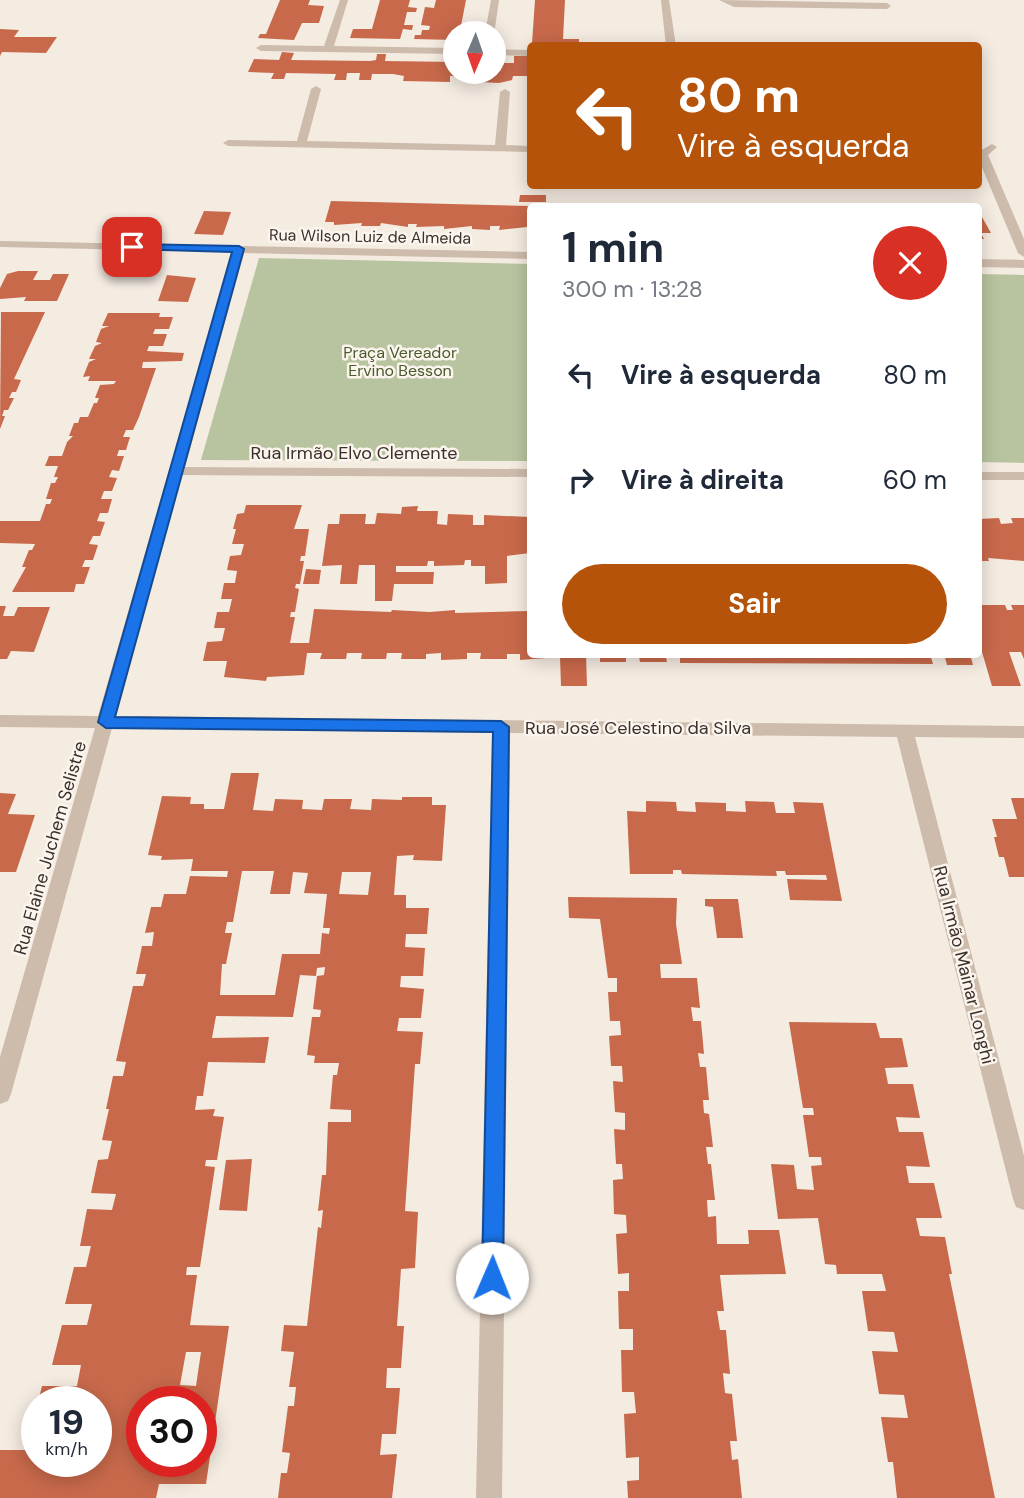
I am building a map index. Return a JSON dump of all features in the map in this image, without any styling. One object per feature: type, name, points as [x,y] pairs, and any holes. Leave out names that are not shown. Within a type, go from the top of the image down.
[{"type":"street","points":[[328,49],[344,0]]},
{"type":"street","points":[[492,21],[495,0]]},
{"type":"street","points":[[665,0],[670,42]]},
{"type":"street","points":[[723,0],[734,4],[887,6]]},
{"type":"street","points":[[261,48],[443,51]]},
{"type":"street","points":[[506,52],[527,52]]},
{"type":"street","points":[[301,145],[316,89]]},
{"type":"street","points":[[500,149],[505,92]]},
{"type":"street","points":[[228,143],[527,149]]},
{"type":"street","points":[[992,147],[982,154],[1024,253]]},
{"type":"street","name":"Rua Wilson Luiz de Almeida","points":[[0,244],[527,255]]},
{"type":"street","name":"Rua Elaine Juchem Selistre","points":[[0,1094],[239,249]]},
{"type":"street","points":[[982,263],[1024,264]]},
{"type":"street","name":"Rua Irmão Elvo Clemente","points":[[177,471],[527,474]]},
{"type":"street","points":[[982,476],[1024,476]]},
{"type":"street","name":"Rua José Celestino da Silva","points":[[0,722],[1024,732]]},
{"type":"street","points":[[489,1498],[501,727]]},
{"type":"street","name":"Rua Irmão Mainar Longhi","points":[[904,730],[1024,1199]]},
{"type":"green space","name":"Praça Vereador Ervino Besson","points":[[259,258],[527,264],[527,461],[201,460]]},
{"type":"green space","points":[[982,274],[1024,275],[1024,463],[982,462]]},
{"type":"building","points":[[280,0],[310,0],[308,5],[324,6],[319,23],[302,23],[294,40],[258,38],[260,34],[266,34]]},
{"type":"building","points":[[380,0],[410,0],[408,7],[417,8],[416,12],[407,12],[404,25],[413,25],[412,30],[403,29],[400,39],[350,38],[353,29],[372,29]]},
{"type":"building","points":[[436,0],[466,0],[462,21],[443,21],[443,40],[414,39],[415,35],[421,35],[422,30],[429,30],[430,26],[421,25],[425,7],[434,8]]},
{"type":"building","points":[[535,0],[565,0],[563,39],[579,39],[579,42],[532,42]]},
{"type":"building","points":[[0,29],[19,30],[14,37],[57,37],[46,53],[2,52],[0,56]]},
{"type":"building","points":[[282,52],[294,53],[291,60],[370,61],[376,60],[377,54],[386,54],[385,61],[443,62],[443,82],[403,81],[404,76],[393,74],[372,74],[371,80],[359,80],[360,73],[347,73],[346,80],[334,80],[336,74],[286,73],[284,79],[271,79],[274,73],[248,72],[254,59],[279,60]]},
{"type":"building","points":[[514,56],[527,56],[527,76],[513,76],[512,80],[506,81],[506,63],[514,63]]},
{"type":"building","points":[[520,195],[546,195],[546,202],[519,202]]},
{"type":"building","points":[[331,201],[527,206],[527,227],[499,230],[500,226],[490,226],[490,230],[472,229],[472,226],[444,229],[444,226],[416,227],[417,224],[408,224],[408,227],[381,223],[380,226],[361,226],[362,223],[334,225],[334,222],[325,222]]},
{"type":"building","points":[[204,211],[231,212],[223,235],[194,234]]},
{"type":"building","points":[[982,217],[991,233],[982,233]]},
{"type":"building","points":[[38,271],[33,280],[50,280],[53,274],[69,274],[57,301],[24,301],[26,297],[0,299],[0,288],[7,274]]},
{"type":"building","points":[[167,275],[196,278],[188,302],[158,301]]},
{"type":"building","points":[[1,312],[45,312],[14,379],[21,380],[16,392],[12,392],[9,398],[14,398],[8,410],[4,410],[2,416],[5,416],[0,429]]},
{"type":"building","points":[[108,313],[160,313],[159,317],[173,317],[169,329],[155,329],[153,334],[167,334],[163,346],[149,346],[147,351],[184,353],[182,361],[143,362],[142,368],[156,368],[133,430],[126,430],[123,437],[130,437],[126,450],[119,450],[117,456],[124,456],[119,471],[112,470],[109,477],[117,478],[112,491],[104,491],[101,499],[112,499],[108,513],[100,513],[97,521],[105,522],[100,536],[93,536],[89,544],[98,545],[93,560],[85,560],[82,567],[90,567],[84,584],[76,584],[74,592],[12,592],[26,567],[22,567],[29,550],[32,550],[35,544],[0,543],[0,521],[40,521],[46,504],[50,504],[52,499],[46,499],[51,483],[55,483],[58,477],[54,477],[58,466],[45,466],[49,456],[62,456],[67,442],[73,436],[69,436],[74,423],[78,423],[80,417],[88,417],[94,403],[97,403],[99,398],[95,398],[100,385],[114,384],[116,381],[88,381],[90,376],[83,377],[89,362],[96,359],[89,359],[95,346],[102,343],[96,342],[101,329],[109,326],[102,326]]},
{"type":"building","points":[[246,505],[302,505],[294,529],[309,529],[305,556],[301,556],[300,561],[304,561],[300,584],[296,584],[295,588],[299,589],[295,612],[291,612],[290,617],[295,617],[290,643],[309,643],[314,609],[391,612],[455,610],[455,613],[527,611],[527,658],[547,658],[520,660],[520,654],[507,654],[507,659],[480,659],[481,653],[467,653],[467,659],[441,660],[441,653],[426,654],[426,659],[401,659],[402,653],[387,653],[386,659],[361,659],[362,653],[347,653],[346,659],[320,659],[322,653],[307,653],[304,675],[267,677],[266,681],[224,677],[227,661],[203,661],[207,642],[222,641],[225,628],[214,628],[217,612],[229,612],[232,599],[221,599],[224,583],[235,583],[237,571],[227,570],[230,556],[241,555],[244,544],[232,544],[236,529],[233,529],[237,514],[244,513]]},
{"type":"building","points":[[418,506],[417,511],[438,511],[437,524],[447,525],[448,514],[473,515],[473,525],[484,525],[484,515],[527,517],[527,553],[507,556],[507,583],[485,584],[485,566],[471,566],[471,560],[465,560],[464,565],[434,566],[434,561],[428,561],[427,566],[396,566],[396,572],[434,572],[433,584],[394,584],[392,601],[375,601],[375,565],[359,565],[357,584],[340,584],[342,565],[322,566],[328,524],[339,524],[340,514],[366,514],[365,524],[375,524],[377,513],[401,514],[402,507]]},
{"type":"building","points":[[999,518],[1001,524],[1013,523],[1011,518],[1024,518],[1024,561],[988,558],[989,561],[982,561],[982,519]]},
{"type":"building","points":[[306,569],[321,570],[319,584],[303,584]]},
{"type":"building","points":[[982,605],[1005,605],[1007,610],[1013,610],[1011,605],[1024,605],[1024,659],[1021,652],[1009,652],[1021,686],[992,686],[982,652]]},
{"type":"building","points":[[0,606],[6,606],[3,616],[14,616],[18,607],[50,607],[34,652],[11,651],[7,659],[0,659]]},
{"type":"building","points":[[560,658],[586,658],[587,686],[561,686]]},
{"type":"building","points":[[600,658],[626,658],[626,662],[600,662]]},
{"type":"building","points":[[639,658],[666,658],[667,662],[640,662]]},
{"type":"building","points":[[680,658],[931,658],[933,664],[680,663]]},
{"type":"building","points":[[945,658],[971,658],[973,665],[947,665]]},
{"type":"building","points":[[231,773],[259,773],[253,810],[273,811],[275,799],[303,800],[302,809],[322,810],[324,799],[352,799],[350,809],[371,810],[372,799],[402,800],[402,797],[432,797],[432,805],[446,805],[442,861],[413,860],[414,855],[397,856],[394,895],[406,895],[406,908],[429,908],[427,934],[406,934],[405,947],[425,948],[423,976],[401,976],[400,987],[424,989],[421,1018],[399,1018],[397,1031],[423,1032],[420,1064],[415,1064],[405,1211],[418,1212],[415,1268],[401,1269],[397,1326],[404,1326],[401,1368],[387,1368],[386,1388],[400,1388],[396,1434],[382,1434],[380,1455],[397,1454],[392,1498],[278,1498],[281,1473],[287,1473],[290,1453],[282,1452],[288,1406],[294,1406],[296,1387],[289,1387],[294,1352],[281,1351],[284,1325],[307,1326],[318,1227],[321,1228],[323,1210],[318,1211],[322,1175],[326,1175],[328,1122],[351,1122],[351,1110],[330,1109],[333,1075],[337,1075],[339,1063],[314,1063],[315,1056],[307,1055],[312,1017],[320,1017],[321,1010],[313,1009],[317,976],[324,975],[325,967],[317,968],[316,976],[300,975],[293,1017],[216,1016],[212,1038],[269,1037],[265,1063],[208,1062],[203,1096],[197,1096],[195,1110],[215,1109],[213,1116],[224,1117],[217,1160],[206,1160],[205,1166],[215,1167],[200,1267],[187,1267],[186,1275],[197,1275],[190,1325],[229,1326],[217,1408],[217,1386],[196,1386],[126,1386],[126,1477],[207,1477],[206,1484],[159,1484],[156,1498],[0,1498],[0,1450],[21,1450],[21,1477],[112,1477],[112,1386],[77,1386],[81,1365],[52,1365],[62,1325],[87,1325],[92,1304],[65,1304],[74,1267],[86,1267],[91,1246],[80,1246],[87,1209],[112,1210],[116,1194],[91,1193],[98,1160],[108,1159],[112,1141],[102,1140],[109,1109],[106,1109],[113,1076],[123,1076],[126,1062],[116,1061],[133,986],[143,986],[146,974],[136,974],[142,946],[152,946],[154,932],[145,933],[151,907],[161,907],[164,894],[186,894],[190,876],[227,877],[228,871],[191,871],[193,859],[161,860],[162,856],[148,855],[162,796],[191,797],[190,804],[204,804],[204,809],[224,809]],"holes":[[[242,871],[274,871],[270,894],[290,894],[293,872],[308,873],[304,893],[327,894],[323,928],[330,928],[329,934],[322,933],[320,954],[282,954],[275,995],[220,995],[222,964],[226,964],[232,933],[225,933],[227,922],[233,922]],[[342,872],[371,872],[368,895],[339,894]],[[186,1352],[201,1352],[196,1386],[180,1385]]]},
{"type":"building","points":[[0,793],[16,794],[8,814],[35,815],[16,872],[0,872]]},
{"type":"building","points":[[1011,798],[1024,798],[1024,877],[1009,877],[1004,857],[999,857],[994,837],[997,837],[992,819],[1017,819]]},
{"type":"building","points":[[646,801],[676,802],[677,811],[696,812],[695,802],[726,803],[726,811],[746,812],[745,801],[774,802],[776,813],[795,813],[793,802],[823,803],[842,901],[790,900],[787,879],[827,880],[826,875],[786,875],[785,871],[776,871],[777,876],[682,874],[681,870],[673,870],[673,874],[630,874],[627,811],[646,812]]},
{"type":"building","points":[[568,897],[677,898],[676,924],[682,964],[660,964],[661,978],[697,978],[700,1008],[691,1007],[693,1021],[701,1021],[704,1054],[698,1053],[700,1067],[706,1067],[709,1100],[703,1100],[704,1113],[709,1114],[713,1147],[706,1147],[715,1200],[707,1200],[708,1217],[716,1216],[717,1244],[749,1244],[748,1230],[779,1230],[786,1274],[720,1275],[724,1311],[717,1311],[720,1330],[726,1330],[730,1374],[723,1373],[725,1393],[732,1394],[737,1441],[730,1441],[732,1460],[738,1459],[742,1498],[628,1498],[627,1481],[639,1480],[639,1457],[626,1458],[624,1414],[636,1413],[634,1392],[622,1392],[621,1350],[633,1350],[633,1329],[619,1329],[618,1291],[629,1291],[629,1273],[618,1274],[616,1234],[627,1233],[626,1215],[614,1214],[613,1180],[623,1179],[622,1164],[616,1164],[614,1129],[625,1130],[625,1113],[615,1112],[613,1081],[623,1082],[622,1066],[611,1066],[609,1036],[621,1035],[620,1021],[610,1021],[608,992],[617,992],[617,978],[608,978],[600,919],[569,918]]},
{"type":"building","points":[[705,899],[738,899],[743,938],[717,938],[713,907],[705,906]]},
{"type":"building","points":[[789,1022],[876,1023],[880,1038],[902,1038],[908,1067],[885,1068],[888,1084],[913,1084],[920,1118],[896,1117],[899,1132],[923,1132],[930,1167],[906,1166],[909,1183],[934,1183],[942,1218],[916,1218],[920,1236],[945,1237],[952,1274],[949,1274],[995,1498],[897,1498],[893,1462],[888,1462],[881,1417],[908,1418],[904,1395],[879,1394],[872,1351],[898,1352],[894,1332],[868,1331],[862,1291],[886,1291],[882,1274],[837,1274],[836,1265],[825,1264],[818,1218],[778,1219],[771,1164],[794,1165],[797,1189],[814,1190],[811,1166],[822,1165],[821,1157],[809,1157],[803,1115],[814,1115],[813,1108],[803,1108]]},
{"type":"building","points":[[252,1159],[247,1211],[219,1210],[226,1160]]},
{"type":"route","points":[[132,247],[239,249],[106,722],[501,727],[492,1278]]}]
